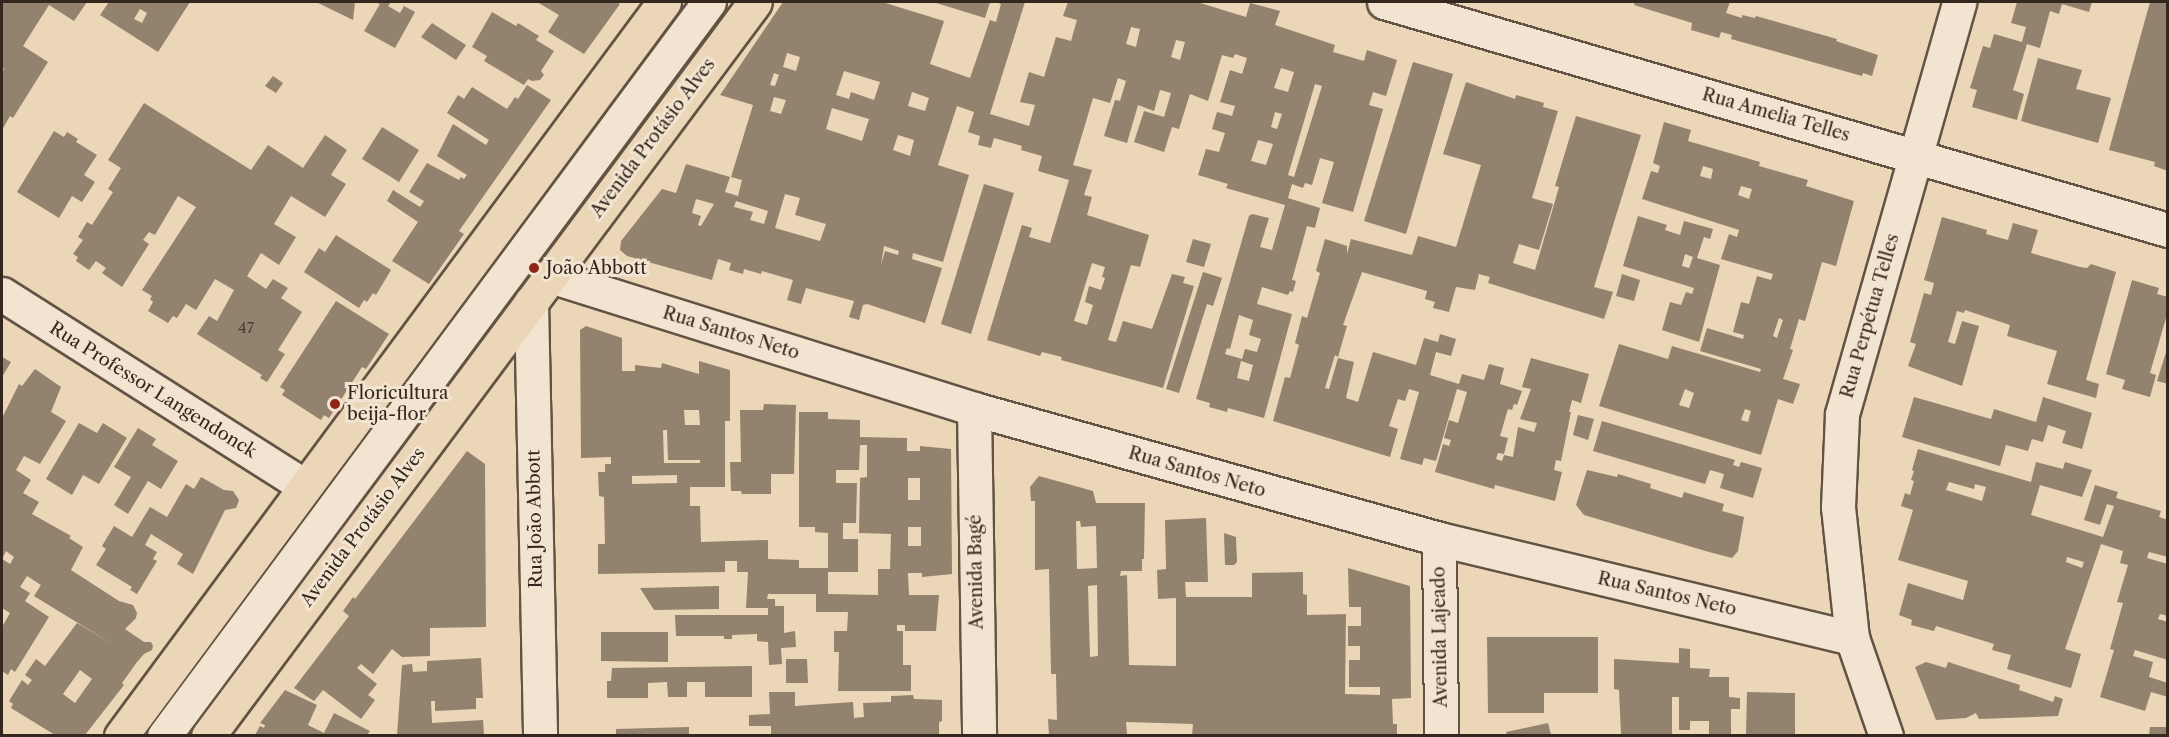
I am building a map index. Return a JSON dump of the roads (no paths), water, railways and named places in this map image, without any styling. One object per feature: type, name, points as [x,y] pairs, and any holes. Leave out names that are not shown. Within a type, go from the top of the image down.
[{"type":"main road","points":[[121,735],[664,2]]},
{"type":"main road","name":"Avenida Protásio Alves","points":[[208,735],[755,2]]},
{"type":"street","points":[[164,735],[709,2]]},
{"type":"street","name":"Rua Amelia Telles","points":[[1384,2],[2168,230]]},
{"type":"street","name":"Rua Perpétua Telles","points":[[1886,735],[1852,638],[1838,507],[1842,414],[1959,2]]},
{"type":"street","points":[[577,179],[630,46]]},
{"type":"street","points":[[577,179],[689,90]]},
{"type":"street","name":"Rua Santos Neto","points":[[550,276],[974,409],[1439,539],[1852,638]]},
{"type":"street","name":"Rua Professor Langendonck","points":[[2,294],[305,486]]},
{"type":"street","name":"Rua João Abbott","points":[[531,302],[540,735]]},
{"type":"street","name":"Avenida Bagé","points":[[974,409],[979,735]]},
{"type":"street","name":"Avenida Lajeado","points":[[1439,539],[1441,735]]},
{"type":"street","points":[[138,735],[236,639]]},
{"type":"street","points":[[185,735],[236,639]]},
{"type":"place","name":"João Abbott","points":[[534,268]]},
{"type":"place","name":"Floricultura beija-flor","points":[[335,404]]}]
